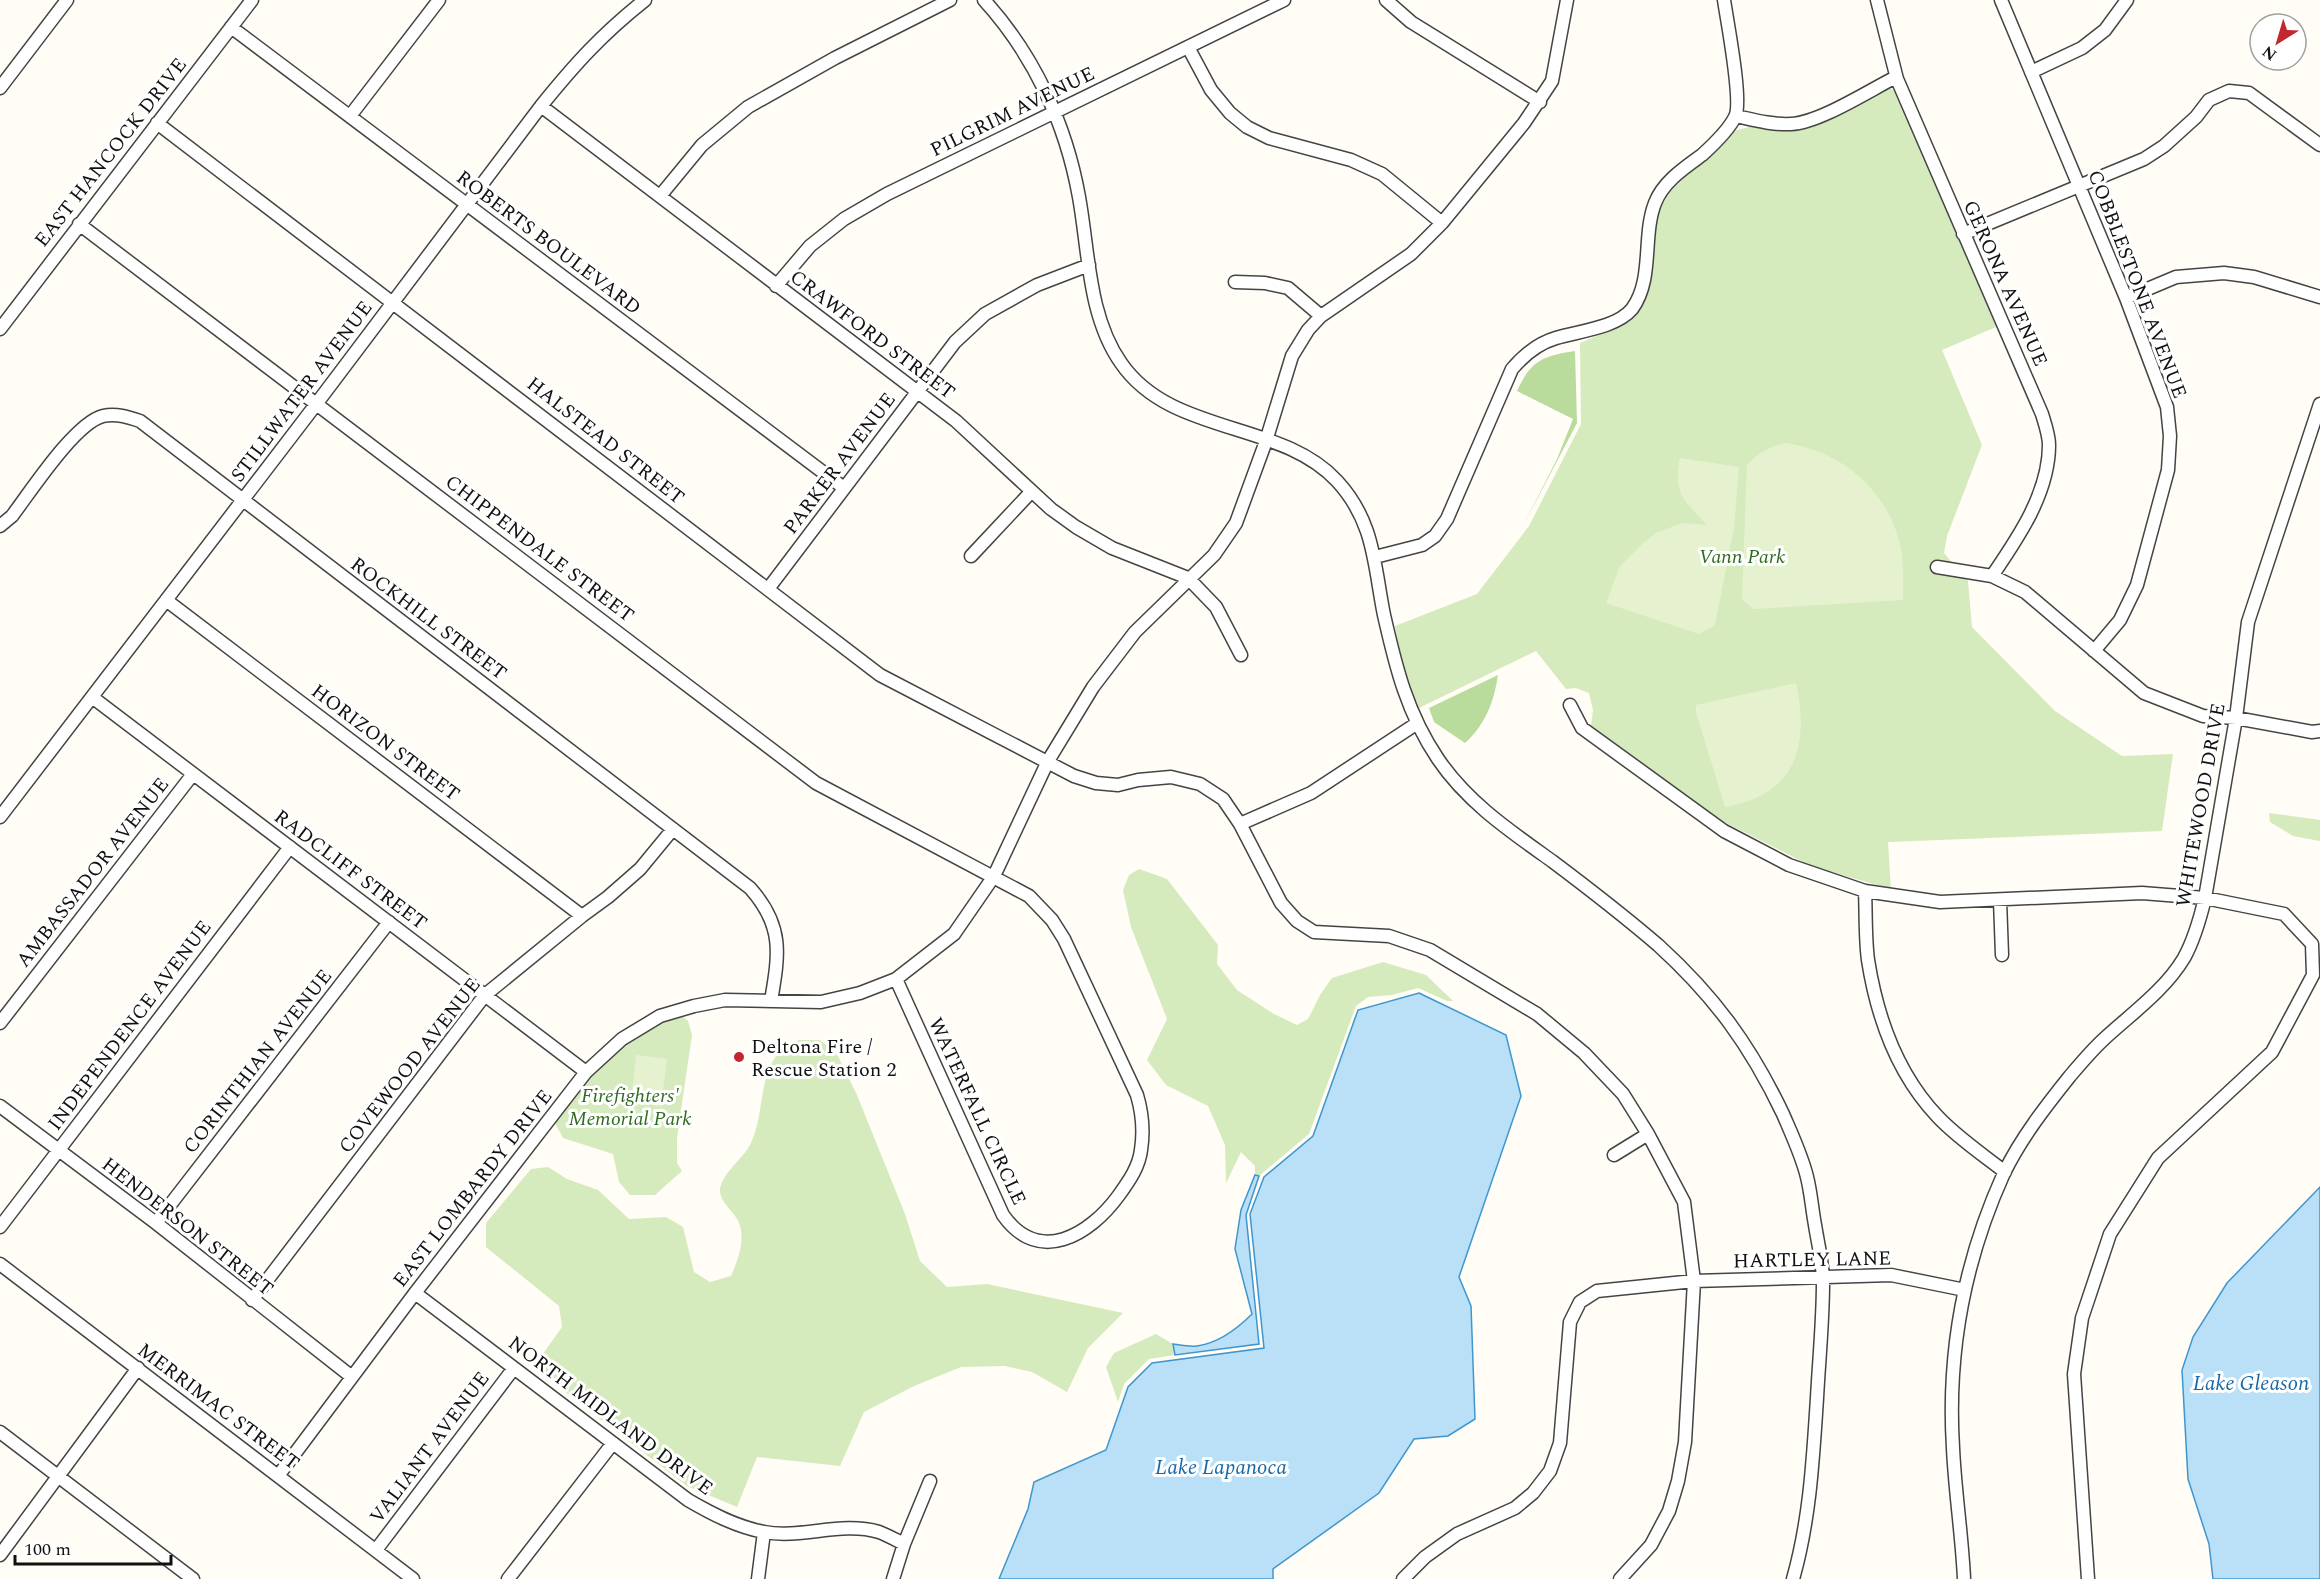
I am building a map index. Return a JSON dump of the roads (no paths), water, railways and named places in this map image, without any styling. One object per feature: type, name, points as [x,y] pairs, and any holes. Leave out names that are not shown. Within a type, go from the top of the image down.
[{"type":"street","points":[[0,88],[67,0]]},
{"type":"street","name":"EAST HANCOCK DRIVE","points":[[0,329],[252,0]]},
{"type":"street","points":[[350,116],[438,0]]},
{"type":"street","name":"STILLWATER AVENUE","points":[[0,817],[541,106],[578,60],[611,27],[645,0]]},
{"type":"street","points":[[660,196],[702,145],[748,107],[795,79],[950,0]]},
{"type":"street","points":[[984,0],[1029,59],[1055,112],[1071,153],[1101,325],[1125,370],[1145,389],[1163,401],[1186,412],[1302,454],[1337,481],[1350,497],[1370,533],[1383,610],[1405,696],[1416,724],[1440,762],[1462,790],[1496,820],[1575,878],[1656,944],[1708,994],[1747,1046],[1794,1137],[1807,1177],[1823,1278],[1813,1469],[1804,1540],[1793,1579]]},
{"type":"street","name":"PILGRIM AVENUE","points":[[776,286],[810,246],[844,219],[887,194],[1284,0]]},
{"type":"street","points":[[1386,0],[1411,22],[1540,102]]},
{"type":"street","name":"EAST LOMBARDY DRIVE","points":[[278,1476],[415,1293],[586,1072],[622,1039],[660,1016],[725,1000],[821,1002],[860,993],[896,979],[954,934],[994,876],[1048,761],[1093,687],[1135,632],[1214,555],[1236,523],[1266,441],[1292,356],[1308,330],[1321,316],[1411,254],[1442,223],[1540,102],[1555,71],[1568,0]]},
{"type":"street","points":[[1375,557],[1422,545],[1435,536],[1446,519],[1512,369],[1523,356],[1554,339],[1610,324],[1631,310],[1642,289],[1650,216],[1656,200],[1672,178],[1711,147],[1736,116],[1737,93],[1724,0]]},
{"type":"street","name":"GERONA AVENUE","points":[[1877,0],[1896,77],[2042,414],[2050,444],[2045,474],[2029,515],[2016,541],[1992,576]]},
{"type":"street","name":"COBBLESTONE AVENUE","points":[[2001,0],[2126,298],[2167,407],[2170,436],[2168,470],[2137,585],[2120,620],[2094,651]]},
{"type":"street","points":[[2031,72],[2082,48],[2105,30],[2127,0]]},
{"type":"street","name":"ROBERTS BOULEVARD","points":[[231,27],[844,488]]},
{"type":"street","points":[[1188,47],[1211,90],[1230,113],[1247,127],[1269,138],[1351,160],[1382,174],[1442,223]]},
{"type":"street","points":[[1736,116],[1769,123],[1793,124],[1823,114],[1896,77]]},
{"type":"street","points":[[1963,234],[2144,159],[2180,132],[2209,100],[2229,91],[2250,93],[2320,145]]},
{"type":"street","name":"CRAWFORD STREET","points":[[541,106],[956,421],[1031,492],[1076,527],[1112,548],[1188,578]]},
{"type":"street","name":"HALSTEAD STREET","points":[[158,123],[880,675],[1074,776],[1096,783],[1118,785],[1138,780],[1171,777],[1200,784],[1223,799],[1240,824],[1281,903],[1297,921],[1314,932],[1389,936],[1430,950],[1527,1008],[1584,1053],[1623,1094],[1648,1134],[1684,1202],[1694,1281],[1685,1442],[1678,1481],[1669,1511],[1651,1545],[1620,1579]]},
{"type":"street","name":"CHIPPENDALE STREET","points":[[79,224],[816,783],[994,876]]},
{"type":"street","name":"PARKER AVENUE","points":[[768,589],[955,342],[985,314],[1037,285],[1089,265]]},
{"type":"street","points":[[2126,298],[2176,277],[2224,273],[2254,277],[2320,297]]},
{"type":"street","points":[[1235,282],[1265,283],[1288,288],[1321,316]]},
{"type":"street","name":"WHITEWOOD DRIVE","points":[[1964,1579],[1953,1447],[1953,1369],[1958,1322],[1981,1231],[2005,1172],[2033,1124],[2071,1075],[2102,1041],[2150,999],[2183,959],[2199,924],[2235,718],[2248,622],[2320,404]]},
{"type":"street","name":"ROCKHILL STREET","points":[[0,526],[12,516],[80,429],[102,416],[124,415],[140,420],[750,888],[764,904],[772,918],[777,936],[771,1001]]},
{"type":"street","points":[[971,556],[1031,492]]},
{"type":"street","points":[[1936,567],[1992,576],[2025,592],[2144,693],[2203,716],[2235,718],[2312,732],[2320,731]]},
{"type":"street","points":[[1188,578],[1216,607],[1241,655]]},
{"type":"street","name":"HORIZON STREET","points":[[166,600],[582,916]]},
{"type":"street","name":"RADCLIFF STREET","points":[[92,697],[586,1072]]},
{"type":"street","points":[[1570,705],[1582,728],[1724,831],[1789,865],[1865,891],[1940,902],[2142,892],[2205,898],[2284,914],[2312,944],[2313,975],[2271,1052],[2158,1158],[2110,1234],[2082,1318],[2074,1374],[2088,1579]]},
{"type":"street","points":[[1240,824],[1311,793],[1416,724]]},
{"type":"street","name":"AMBASSADOR AVENUE","points":[[0,1023],[194,774]]},
{"type":"street","name":"COVEWOOD AVENUE","points":[[252,1300],[485,995],[640,869],[673,829]]},
{"type":"street","name":"INDEPENDENCE AVENUE","points":[[0,1227],[290,847]]},
{"type":"street","name":"WATERFALL CIRCLE","points":[[896,979],[1008,1223],[1024,1235],[1049,1242],[1063,1241],[1076,1236],[1097,1221],[1109,1209],[1133,1176],[1141,1151],[1142,1113],[1137,1095],[1064,939],[1052,920],[1029,896],[994,876]]},
{"type":"street","points":[[1865,891],[1868,958],[1882,1024],[1905,1073],[1937,1116],[1965,1142],[2005,1172]]},
{"type":"street","points":[[2000,900],[2002,956]]},
{"type":"street","name":"CORINTHIAN AVENUE","points":[[156,1223],[388,922]]},
{"type":"street","name":"HENDERSON STREET","points":[[0,1106],[156,1223],[352,1377]]},
{"type":"street","points":[[1614,1155],[1648,1134]]},
{"type":"street","name":"MERRIMAC STREET","points":[[0,1264],[413,1579]]},
{"type":"street","name":"HARTLEY LANE","points":[[1403,1579],[1425,1557],[1457,1534],[1515,1508],[1533,1493],[1550,1471],[1560,1443],[1570,1322],[1580,1302],[1597,1291],[1694,1281],[1891,1275],[1965,1290]]},
{"type":"street","name":"NORTH MIDLAND DRIVE","points":[[415,1293],[688,1500],[715,1516],[764,1532],[801,1533],[854,1528],[879,1532],[904,1544]]},
{"type":"street","points":[[0,1555],[138,1368]]},
{"type":"street","name":"VALIANT AVENUE","points":[[376,1551],[514,1368]]},
{"type":"street","points":[[0,1431],[193,1579]]},
{"type":"street","points":[[508,1579],[613,1443]]},
{"type":"street","points":[[893,1579],[904,1544],[930,1481]]},
{"type":"street","points":[[758,1579],[764,1532]]},
{"type":"water","name":"Lake Lapanoca","points":[[1419,993],[1506,1035],[1521,1096],[1459,1277],[1471,1306],[1475,1419],[1448,1436],[1414,1439],[1379,1493],[1273,1569],[1273,1579],[999,1579],[1028,1509],[1034,1482],[1106,1450],[1128,1387],[1152,1363],[1264,1348],[1250,1214],[1264,1177],[1313,1136],[1358,1010]]},
{"type":"water","points":[[1255,1175],[1259,1176],[1246,1215],[1259,1344],[1175,1355],[1173,1344],[1194,1346],[1213,1342],[1234,1330],[1252,1314],[1235,1249],[1241,1210]]},
{"type":"water","name":"Lake Gleason","points":[[2320,1187],[2320,1579],[2213,1579],[2209,1544],[2188,1479],[2182,1370],[2193,1337],[2227,1283]]},
{"type":"place","name":"Deltona Fire / Rescue Station 2","points":[[739,1057]]},
{"type":"park label","name":"Vann Park","points":[[1742,556]]},
{"type":"park label","name":"Firefighters' Memorial Park","points":[[630,1106]]}]
